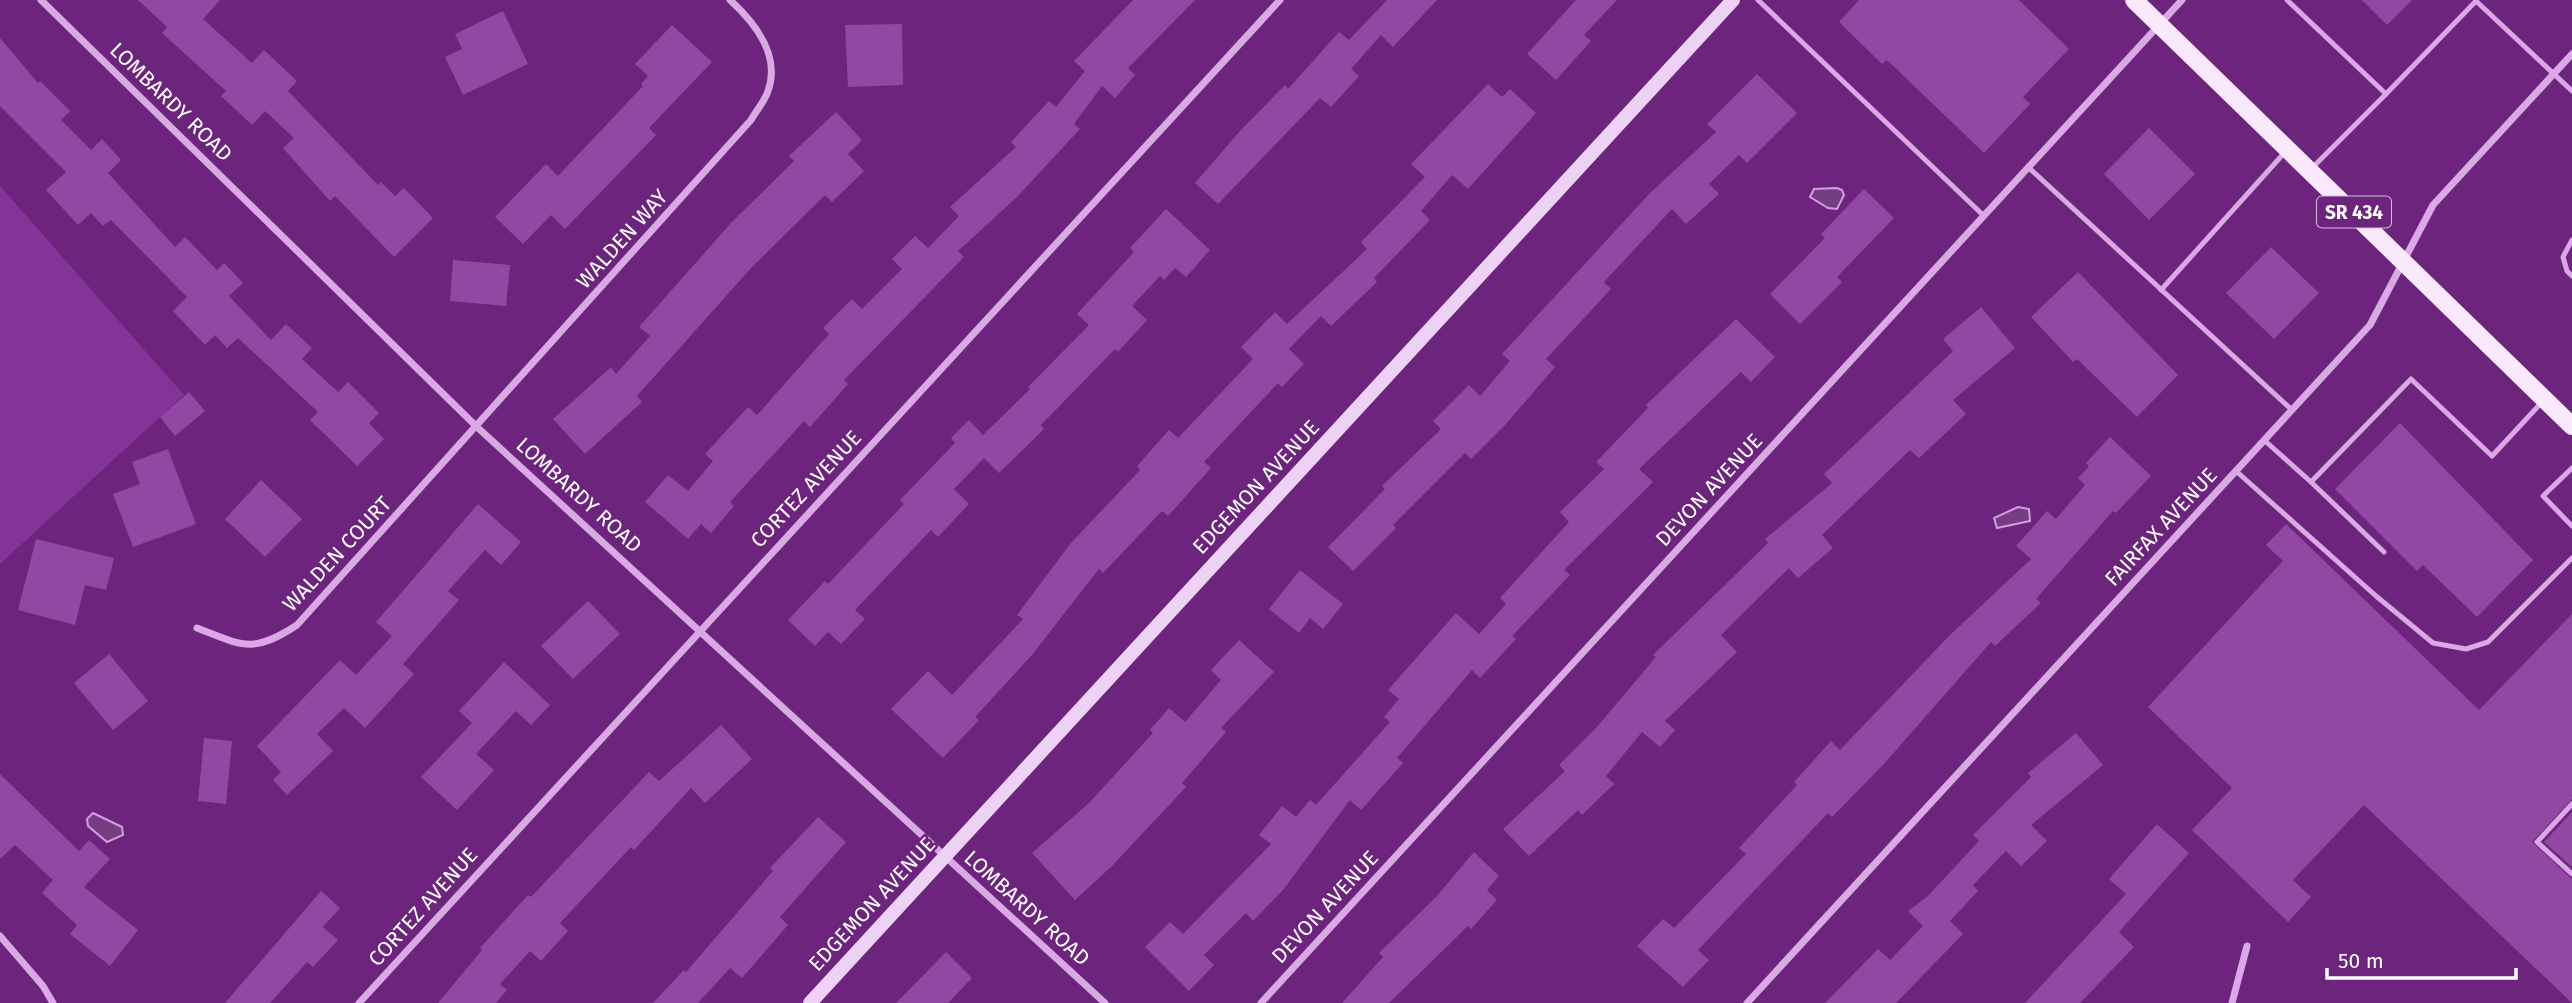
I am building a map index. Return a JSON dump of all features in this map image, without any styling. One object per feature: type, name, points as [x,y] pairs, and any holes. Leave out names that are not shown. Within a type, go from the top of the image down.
[{"type":"main road","name":"SR 434","points":[[2134,0],[2572,426]]},
{"type":"street","name":"LOMBARDY ROAD","points":[[41,0],[478,427],[701,629],[944,857],[1105,1003]]},
{"type":"street","name":"WALDEN WAY","points":[[478,427],[751,120],[768,91],[771,63],[764,40],[748,16],[730,0]]},
{"type":"street","name":"CORTEZ AVENUE","points":[[359,1003],[1280,0]]},
{"type":"street","name":"EDGEMON AVENUE","points":[[810,1003],[1733,0]]},
{"type":"street","name":"DEVON AVENUE","points":[[1261,1003],[2182,0]]},
{"type":"street","name":"FAIRFAX AVENUE","points":[[1747,1003],[2370,325],[2433,205],[2572,54]]},
{"type":"street","name":"WALDEN COURT","points":[[197,628],[241,645],[270,643],[297,625],[478,427]]},
{"type":"street","points":[[0,936],[43,986],[53,1003]]},
{"type":"street","points":[[2232,1003],[2246,946]]},
{"type":"lane","points":[[1758,0],[1984,216]]},
{"type":"lane","points":[[2287,0],[2386,93]]},
{"type":"lane","points":[[2310,170],[2476,1],[2572,91]]},
{"type":"lane","points":[[2161,290],[2288,149]]},
{"type":"lane","points":[[2028,167],[2292,410]]},
{"type":"lane","points":[[2572,240],[2563,257],[2567,271],[2572,276]]},
{"type":"lane","points":[[2311,482],[2411,379],[2492,456],[2545,399]]},
{"type":"lane","points":[[2264,440],[2384,552]]},
{"type":"lane","points":[[2572,468],[2543,496],[2572,526]]},
{"type":"lane","points":[[2236,471],[2433,643],[2466,649],[2488,642],[2572,558]]},
{"type":"lane","points":[[2572,804],[2537,842],[2572,874]]},
{"type":"shaded area","points":[[0,186],[184,395],[0,564]]},
{"type":"shaded area","points":[[1814,189],[1842,190],[1844,195],[1837,209],[1828,208],[1810,197]]},
{"type":"shaded area","points":[[2018,507],[2029,509],[2030,521],[1997,528],[1994,518]]},
{"type":"shaded area","points":[[93,813],[122,827],[123,835],[107,842],[88,826],[87,819]]},
{"type":"building","points":[[138,0],[220,0],[203,19],[252,63],[264,50],[297,81],[288,91],[378,185],[381,182],[395,196],[404,188],[433,218],[394,257],[335,196],[330,201],[283,148],[294,138],[265,111],[252,125],[221,96],[226,91],[162,33],[167,27]]},
{"type":"building","points":[[1133,0],[1195,0],[1128,68],[1135,75],[1115,98],[1102,86],[1074,124],[1080,129],[1016,198],[958,251],[964,257],[844,380],[848,384],[810,427],[804,421],[730,502],[734,506],[711,533],[701,524],[688,539],[645,502],[668,475],[688,491],[713,461],[705,454],[748,407],[757,415],[829,334],[823,328],[852,299],[862,309],[902,269],[892,259],[915,236],[928,248],[959,216],[950,207],[1016,147],[1011,142],[1049,101],[1056,107],[1085,71],[1074,61]]},
{"type":"building","points":[[1387,0],[1437,0],[1393,47],[1381,35],[1351,69],[1359,76],[1331,107],[1320,98],[1218,204],[1195,183],[1240,131],[1285,85],[1288,89],[1339,32],[1349,40]]},
{"type":"building","points":[[1576,0],[1617,0],[1584,35],[1591,41],[1556,80],[1527,54]]},
{"type":"building","points":[[1859,0],[2019,0],[2069,49],[2023,97],[2030,104],[1984,153],[1887,60],[1882,64],[1839,22]]},
{"type":"building","points":[[2362,0],[2412,0],[2387,25]]},
{"type":"building","points":[[503,11],[528,64],[463,95],[445,57],[462,49],[455,34]]},
{"type":"building","points":[[902,24],[903,85],[848,87],[845,25]]},
{"type":"building","points":[[672,25],[712,62],[649,128],[656,135],[565,229],[551,215],[523,244],[495,217],[546,164],[558,176],[643,86],[641,84],[648,76],[635,64]]},
{"type":"building","points":[[0,38],[38,83],[40,81],[70,111],[61,120],[91,150],[102,139],[121,160],[108,173],[175,247],[185,237],[217,270],[224,263],[243,283],[229,296],[271,340],[286,324],[312,348],[302,359],[338,392],[348,382],[379,413],[369,423],[384,439],[357,466],[310,420],[318,412],[238,338],[227,348],[215,335],[205,345],[173,311],[187,297],[111,220],[103,226],[91,213],[78,225],[46,190],[66,172],[0,106]]},
{"type":"building","points":[[1757,74],[1797,113],[1747,163],[1739,155],[1709,184],[1719,194],[1686,224],[1672,209],[1604,282],[1611,289],[1546,359],[1555,367],[1505,425],[1471,459],[1465,453],[1393,525],[1396,528],[1353,571],[1328,547],[1385,489],[1382,486],[1441,429],[1433,421],[1469,385],[1480,396],[1510,361],[1502,354],[1650,193],[1716,132],[1707,124]]},
{"type":"building","points":[[1488,84],[1502,97],[1510,89],[1536,113],[1468,189],[1452,175],[1421,211],[1430,220],[1374,278],[1377,282],[1331,326],[1321,316],[1289,349],[1304,364],[1282,387],[1278,383],[1204,462],[1211,468],[1168,516],[1162,511],[1103,573],[1099,569],[1031,656],[975,717],[979,720],[943,758],[891,709],[928,671],[952,695],[1023,619],[1017,615],[1071,543],[1140,470],[1137,466],[1169,430],[1178,438],[1253,359],[1241,347],[1275,312],[1287,324],[1367,249],[1361,242],[1425,177],[1411,164]]},
{"type":"building","points":[[836,112],[862,140],[848,154],[864,171],[832,202],[825,195],[751,268],[637,396],[642,402],[585,454],[553,419],[611,367],[616,374],[650,336],[639,327],[731,223],[794,161],[789,156]]},
{"type":"building","points":[[2149,128],[2195,174],[2149,220],[2104,174]]},
{"type":"building","points":[[1864,189],[1894,218],[1837,277],[1842,282],[1800,324],[1770,294],[1825,238],[1821,234]]},
{"type":"building","points":[[1166,209],[1210,250],[1186,277],[1175,268],[1164,280],[1160,276],[1132,306],[1147,320],[1118,352],[1115,349],[1041,425],[1044,429],[999,473],[984,458],[954,489],[969,504],[938,537],[931,530],[855,610],[865,619],[841,644],[828,632],[815,646],[788,620],[825,581],[828,584],[904,504],[900,500],[955,443],[951,438],[969,420],[983,435],[1089,325],[1077,314],[1134,252],[1130,248]]},
{"type":"building","points":[[2271,247],[2319,293],[2274,339],[2226,293]]},
{"type":"building","points":[[453,260],[510,265],[506,306],[450,301]]},
{"type":"building","points":[[2078,272],[2178,375],[2137,417],[2077,359],[2073,362],[2031,317]]},
{"type":"building","points":[[1981,307],[2015,348],[1953,400],[1966,414],[1919,458],[1910,450],[1822,535],[1833,548],[1798,578],[1789,568],[1721,635],[1737,652],[1665,721],[1675,730],[1660,747],[1642,732],[1606,776],[1614,784],[1582,815],[1578,810],[1529,856],[1503,829],[1565,771],[1559,765],[1596,728],[1656,657],[1653,655],[1768,543],[1765,539],[1832,483],[1824,474],[1953,351],[1943,339]]},
{"type":"building","points":[[1736,319],[1775,357],[1751,382],[1741,372],[1639,469],[1653,482],[1564,570],[1570,575],[1512,636],[1516,639],[1480,678],[1472,670],[1397,758],[1403,763],[1361,810],[1350,800],[1283,890],[1253,921],[1246,913],[1204,955],[1214,965],[1189,991],[1145,947],[1170,922],[1183,934],[1271,844],[1259,835],[1282,806],[1296,817],[1310,800],[1316,805],[1390,722],[1384,717],[1399,699],[1388,690],[1456,613],[1479,634],[1506,604],[1500,598],[1569,522],[1560,512],[1604,469],[1596,462],[1648,408],[1646,405]]},
{"type":"building","points":[[189,392],[205,411],[175,436],[160,417]]},
{"type":"building","points":[[2400,423],[2533,560],[2477,617],[2423,565],[2417,571],[2335,489]]},
{"type":"building","points":[[2110,437],[2151,476],[2116,513],[2113,511],[2036,599],[2041,603],[1995,646],[1991,642],[1883,765],[1832,817],[1828,813],[1698,950],[1709,960],[1683,987],[1637,946],[1663,919],[1674,928],[1746,854],[1739,848],[1797,785],[1794,782],[1831,741],[1840,750],[1948,637],[2031,559],[2016,546],[2047,511],[2056,519],[2085,485],[2078,478],[2089,466],[2086,463]]},
{"type":"building","points":[[168,449],[196,524],[133,547],[113,494],[140,484],[132,462]]},
{"type":"building","points":[[261,480],[302,519],[265,557],[225,519]]},
{"type":"building","points":[[478,504],[521,542],[501,565],[485,550],[448,591],[459,600],[403,664],[414,674],[365,728],[344,708],[317,734],[333,751],[287,795],[273,780],[281,772],[257,746],[340,660],[356,675],[392,636],[376,622]]},
{"type":"building","points":[[2286,524],[2479,710],[2572,614],[2572,799],[2532,842],[2572,879],[2572,1003],[2364,805],[2293,880],[2311,897],[2288,922],[2192,830],[2232,788],[2148,707],[2283,561],[2266,545]]},
{"type":"building","points":[[36,539],[114,558],[106,590],[85,585],[75,625],[18,610]]},
{"type":"building","points":[[1300,570],[1343,604],[1323,629],[1310,618],[1299,633],[1269,609]]},
{"type":"building","points":[[588,601],[620,634],[573,679],[541,646]]},
{"type":"building","points":[[1239,640],[1274,672],[1221,728],[1226,732],[1182,783],[1186,787],[1112,866],[1075,900],[1032,853],[1090,802],[1153,733],[1150,730],[1169,708],[1185,722],[1221,680],[1211,670]]},
{"type":"building","points":[[109,654],[148,701],[113,730],[74,683]]},
{"type":"building","points":[[504,662],[550,705],[531,725],[516,711],[476,754],[494,770],[457,810],[421,777],[472,723],[459,711]]},
{"type":"building","points":[[721,725],[752,759],[705,803],[691,788],[634,850],[631,847],[560,923],[568,931],[541,961],[530,951],[500,984],[507,990],[496,1003],[438,1003],[482,950],[480,948],[528,895],[531,897],[649,772],[659,781]]},
{"type":"building","points":[[2076,733],[2103,765],[2031,825],[2047,841],[2021,866],[2006,851],[1973,885],[1978,891],[1950,921],[1963,934],[1896,1003],[1825,1003],[1878,949],[1890,960],[1923,926],[1908,911],[1927,897],[1979,841],[1973,835],[2031,777],[2028,773]]},
{"type":"building","points":[[204,738],[232,741],[226,804],[198,801]]},
{"type":"building","points":[[0,774],[79,851],[89,840],[110,859],[84,887],[138,930],[110,966],[70,934],[77,925],[42,893],[53,880],[15,845],[0,859]]},
{"type":"building","points":[[2572,812],[2572,867],[2544,842]]},
{"type":"building","points":[[818,817],[846,842],[780,917],[788,925],[742,978],[730,968],[698,1003],[653,1003],[684,970],[686,972],[773,871],[770,868]]},
{"type":"building","points":[[2157,824],[2189,853],[2119,932],[2134,947],[2080,1003],[2025,1003],[2126,894],[2109,879]]},
{"type":"building","points":[[1474,852],[1499,876],[1487,890],[1497,900],[1471,929],[1468,926],[1389,1003],[1342,1003],[1383,957],[1379,953],[1436,897]]},
{"type":"building","points":[[321,891],[340,908],[323,927],[338,940],[313,967],[307,962],[270,1003],[225,1003]]},
{"type":"building","points":[[946,952],[972,978],[948,1003],[896,1003]]}]
